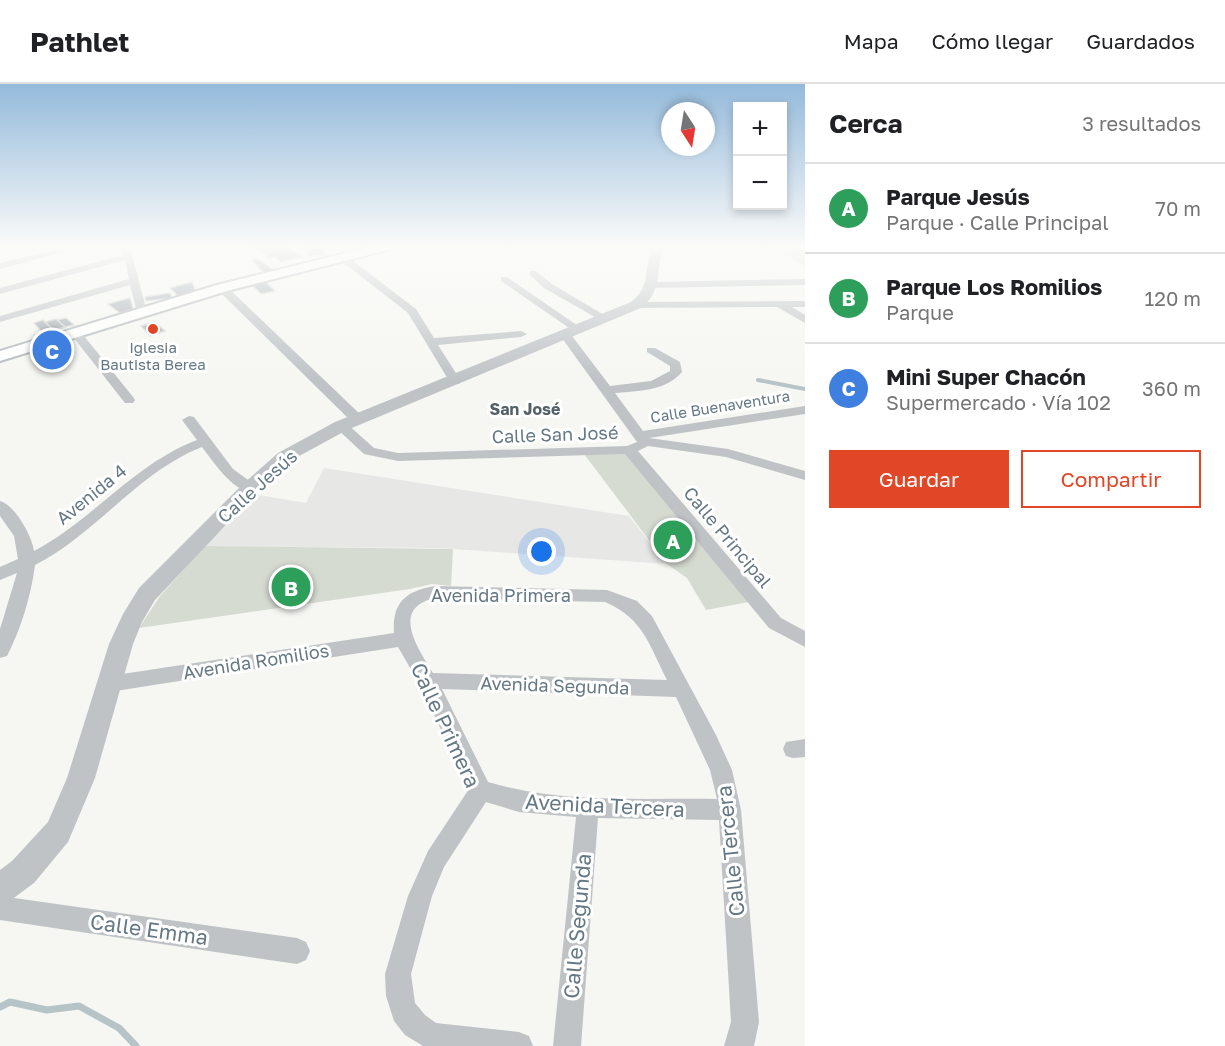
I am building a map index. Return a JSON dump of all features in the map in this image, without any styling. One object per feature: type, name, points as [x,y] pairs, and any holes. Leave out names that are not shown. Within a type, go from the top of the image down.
[{"type":"main road","points":[[0,356],[212,291]]},
{"type":"street","points":[[0,318],[98,291]]},
{"type":"street","points":[[137,291],[142,312]]},
{"type":"street","points":[[225,291],[358,420]]},
{"type":"street","points":[[386,291],[412,311],[455,381]]},
{"type":"street","name":"Calle San José","points":[[341,426],[369,451],[386,456],[629,450],[642,445],[642,438],[606,390],[570,331],[519,291]]},
{"type":"street","points":[[557,291],[604,318]]},
{"type":"street","name":"Calle Jesús","points":[[0,889],[23,872],[58,832],[81,777],[131,620],[147,594],[250,488],[284,457],[341,426],[636,305],[648,297],[650,291]]},
{"type":"street","points":[[636,305],[805,304]]},
{"type":"street","points":[[781,305],[805,320]]},
{"type":"street","points":[[76,333],[129,400]]},
{"type":"street","points":[[431,342],[521,334]]},
{"type":"street","points":[[606,390],[652,384],[672,377],[678,368],[676,364],[651,350]]},
{"type":"street","name":"Calle Buenaventura","points":[[642,438],[805,410]]},
{"type":"street","points":[[189,420],[228,472],[250,488]]},
{"type":"street","points":[[642,438],[728,453],[805,476]]},
{"type":"street","name":"Avenida 4","points":[[0,574],[26,563],[66,539],[162,462],[180,451],[204,442]]},
{"type":"street","name":"Calle Principal","points":[[629,450],[775,623],[805,640]]},
{"type":"street","points":[[0,506],[24,537],[26,563],[25,584],[0,651]]},
{"type":"street","name":"Avenida Primera","points":[[403,639],[402,624],[405,610],[411,601],[435,592],[607,596],[631,606]]},
{"type":"street","name":"Calle Tercera","points":[[631,606],[646,621],[721,770],[730,810],[745,1022],[742,1041],[738,1046]]},
{"type":"street","name":"Avenida Romilios","points":[[109,684],[403,639]]},
{"type":"street","name":"Calle Primera","points":[[403,639],[428,681],[481,790],[435,859],[420,896],[398,974],[399,996],[404,1011],[415,1025],[432,1036],[519,1046]]},
{"type":"street","name":"Avenida Segunda","points":[[428,681],[682,689]]},
{"type":"street","name":"Avenida Tercera","points":[[481,790],[519,802],[588,807],[730,810]]},
{"type":"street","name":"Calle Segunda","points":[[567,1046],[588,807]]},
{"type":"street","name":"Calle Emma","points":[[0,908],[297,951]]},
{"type":"shaded area","points":[[625,453],[749,602],[706,610],[687,578],[667,564],[584,454]]},
{"type":"shaded area","points":[[324,468],[629,516],[667,564],[439,548],[205,546],[258,495],[306,503]]},
{"type":"shaded area","points":[[205,546],[453,549],[451,586],[432,584],[139,628],[160,596]]},
{"type":"building","points":[[173,291],[196,292],[179,297]]},
{"type":"building","points":[[258,291],[275,291],[261,294]]},
{"type":"building","points":[[170,293],[172,298],[146,301],[145,297]]},
{"type":"building","points":[[130,298],[133,309],[120,313],[108,304]]},
{"type":"building","points":[[66,318],[74,325],[65,327],[57,320]]},
{"type":"building","points":[[56,319],[65,327],[54,331],[45,322]]},
{"type":"building","points":[[43,320],[51,328],[41,331],[34,323]]},
{"type":"building","name":"Iglesia Bautista Berea","points":[[155,322],[165,331],[150,336],[141,326]]},
{"type":"building","points":[[54,345],[60,352],[50,355],[44,348]]},
{"type":"waterway","points":[[758,380],[805,389]]},
{"type":"waterway","points":[[0,1007],[10,1002],[47,1010],[79,1006],[119,1028],[136,1046]]},
{"type":"place","name":"Iglesia Bautista Berea","points":[[153,329]]},
{"type":"place","name":"Mini Super Chacón","points":[[52,350]]},
{"type":"place","name":"Parque Jesús","points":[[673,540]]},
{"type":"place","name":"Parque Los Romilios","points":[[291,587]]},
{"type":"district","name":"San José","points":[[525,409]]}]
